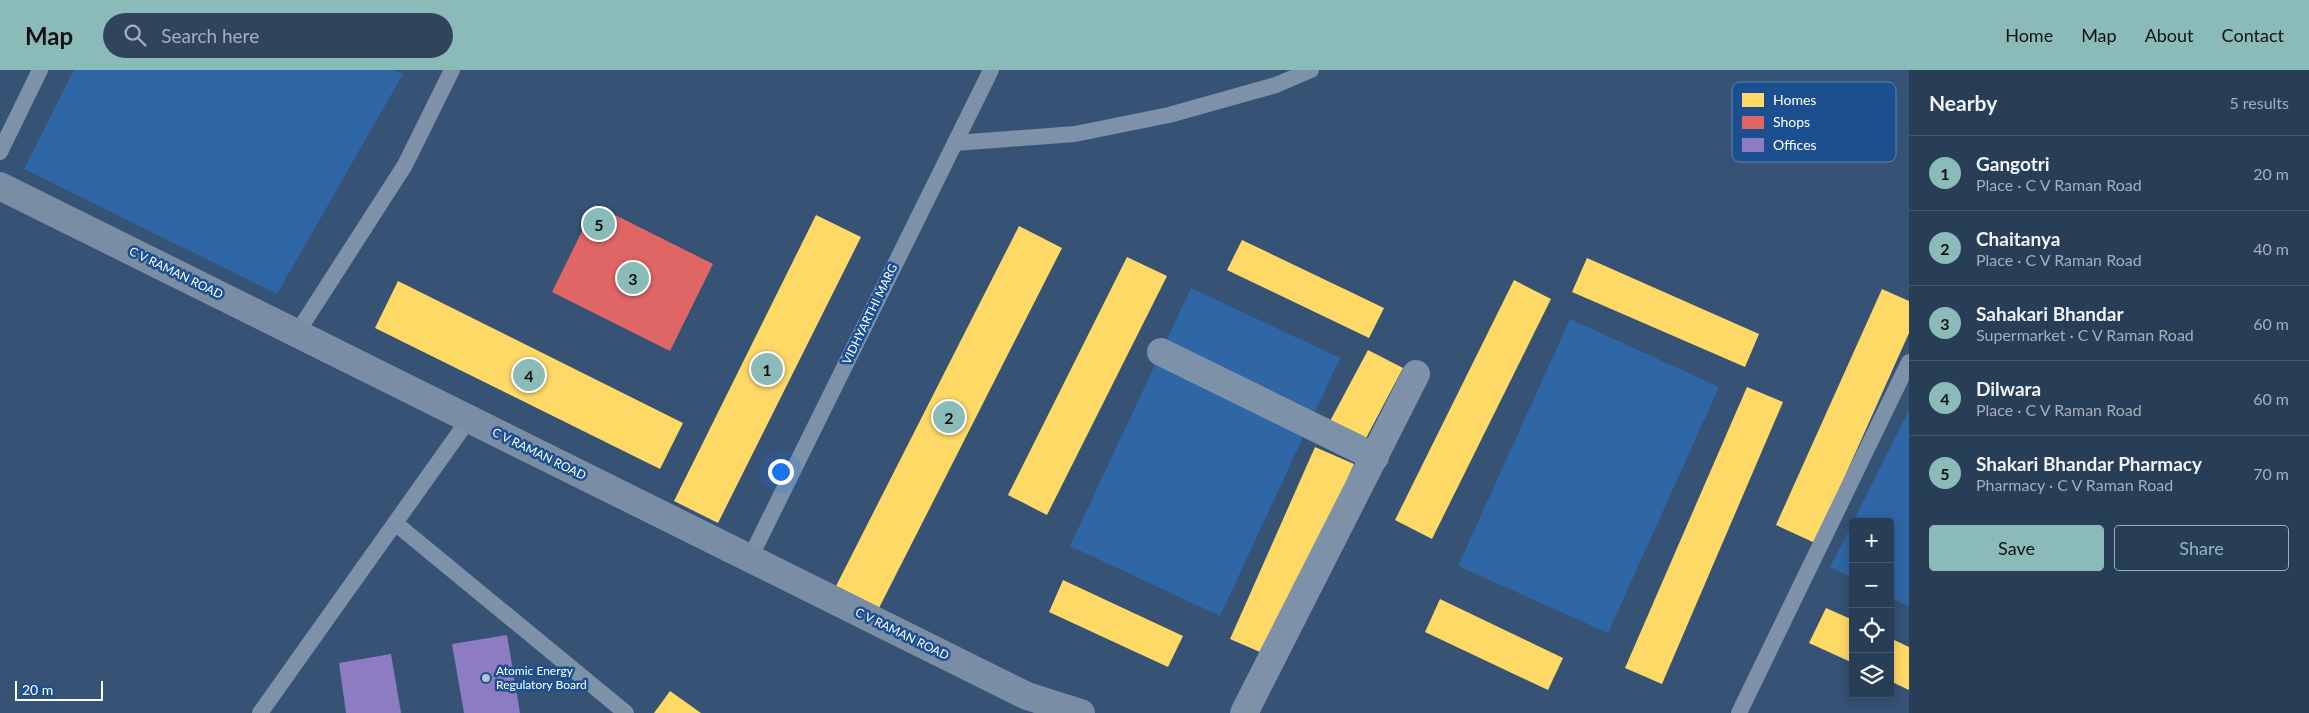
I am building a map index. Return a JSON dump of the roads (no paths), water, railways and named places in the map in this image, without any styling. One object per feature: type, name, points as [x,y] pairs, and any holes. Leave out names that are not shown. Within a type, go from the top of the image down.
[{"type":"street","name":"C V RAMAN ROAD","points":[[0,186],[1027,696],[1081,713]]},
{"type":"street","points":[[1161,352],[1375,457]]},
{"type":"street","points":[[1244,713],[1416,374]]},
{"type":"lane","points":[[0,152],[40,70]]},
{"type":"lane","points":[[297,333],[405,165],[452,70]]},
{"type":"lane","name":"VIDHYARTHI MARG","points":[[750,558],[991,70]]},
{"type":"lane","points":[[955,143],[1075,134],[1170,115],[1276,85],[1311,70]]},
{"type":"lane","points":[[1739,713],[1909,362]]},
{"type":"lane","points":[[260,713],[469,419]]},
{"type":"lane","points":[[395,523],[626,713]]},
{"type":"place","name":"Shakari Bhandar Pharmacy","points":[[599,224]]},
{"type":"place","name":"Sahakari Bhandar","points":[[633,278]]},
{"type":"place","name":"Gangotri","points":[[767,369]]},
{"type":"place","name":"Dilwara","points":[[529,375]]},
{"type":"place","name":"Chaitanya","points":[[949,417]]},
{"type":"place","name":"Atomic Energy Regulatory Board","points":[[486,678]]}]
